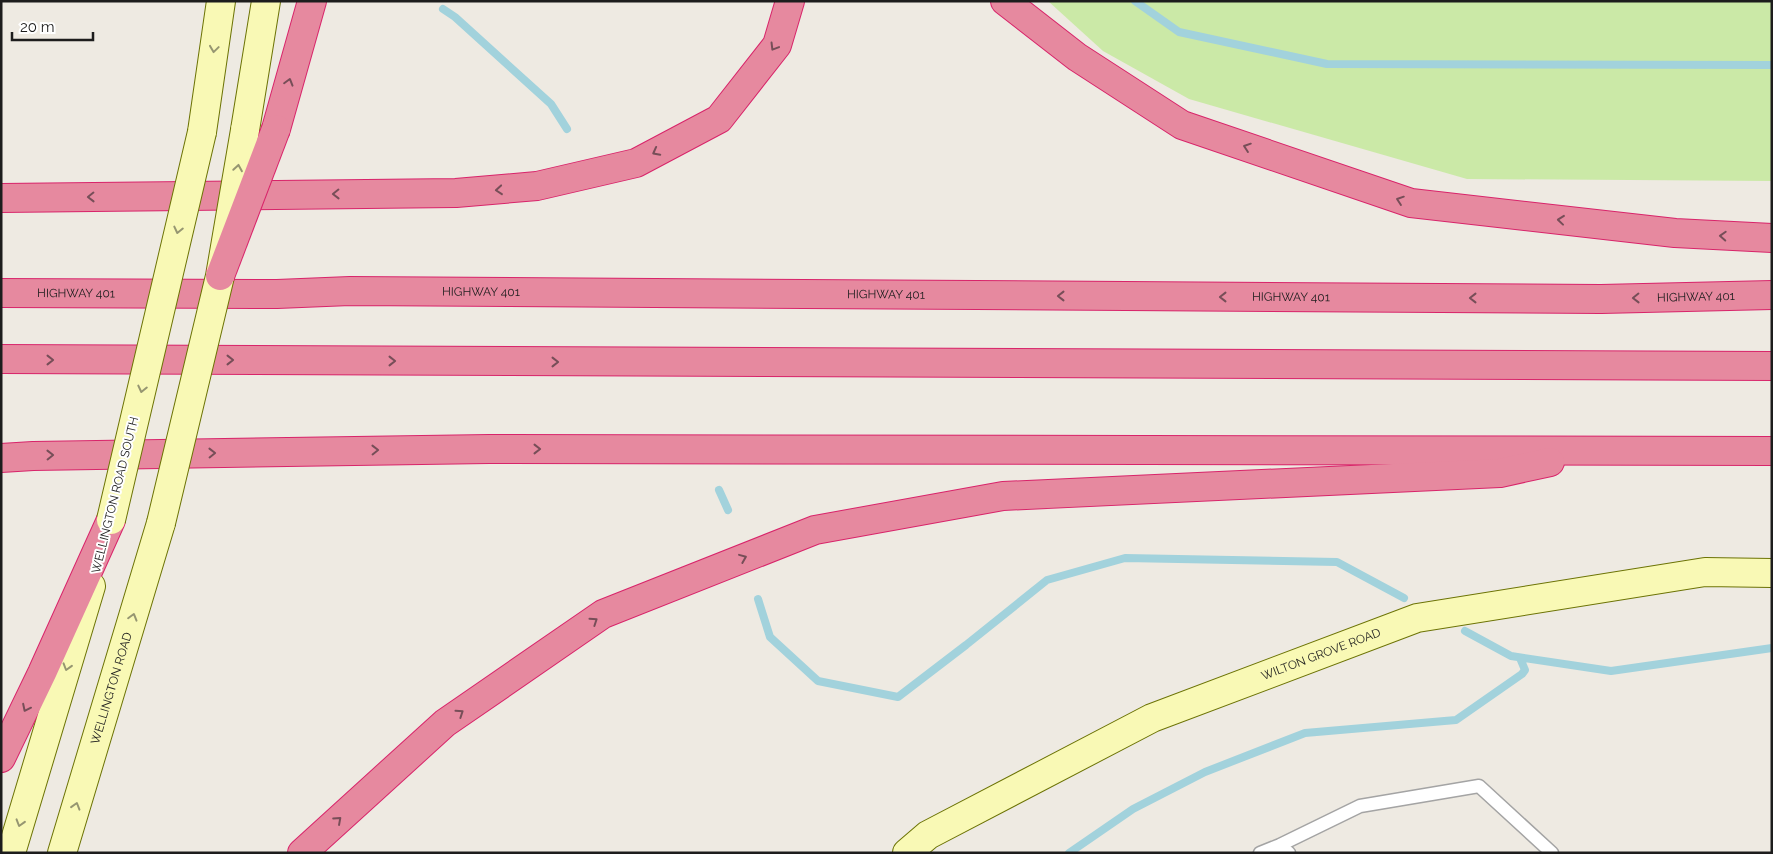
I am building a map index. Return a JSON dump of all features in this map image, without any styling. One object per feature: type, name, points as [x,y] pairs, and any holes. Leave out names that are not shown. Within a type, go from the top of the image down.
[{"type":"highway","points":[[220,276],[276,129],[312,1]]},
{"type":"highway","points":[[1,198],[456,193],[537,186],[636,163],[718,119],[777,45],[790,1]]},
{"type":"highway","points":[[1005,1],[1077,57],[1182,125],[1410,203],[1674,233],[1772,238]]},
{"type":"highway","name":"HIGHWAY 401","points":[[1,293],[258,294],[350,291],[1591,299],[1772,295]]},
{"type":"highway","points":[[1,359],[1772,366]]},
{"type":"highway","points":[[1,458],[490,449],[1772,451]]},
{"type":"highway","points":[[302,853],[445,722],[603,614],[815,530],[1003,496],[1500,473],[1600,451]]},
{"type":"highway","points":[[1,758],[42,673],[111,520]]},
{"type":"main road","name":"WELLINGTON ROAD SOUTH","points":[[11,853],[111,520],[202,132],[221,1]]},
{"type":"main road","points":[[220,276],[266,1]]},
{"type":"main road","name":"WELLINGTON ROAD","points":[[62,853],[160,523],[220,276]]},
{"type":"main road","name":"WILTON GROVE ROAD","points":[[907,853],[928,835],[1152,718],[1417,618],[1705,572],[1772,573]]},
{"type":"lane","points":[[1260,853],[1284,849],[1360,806],[1479,786],[1552,853]]},
{"type":"green space","points":[[1048,1],[1772,1],[1772,181],[1467,179],[1189,99],[1103,51]]},
{"type":"waterway","points":[[1135,1],[1179,32],[1327,64],[1772,65]]},
{"type":"waterway","points":[[443,9],[455,17],[551,104],[567,129]]},
{"type":"waterway","points":[[719,490],[728,510]]},
{"type":"waterway","points":[[758,599],[770,637],[818,681],[898,697],[1047,580],[1125,558],[1337,562],[1404,598]]},
{"type":"waterway","points":[[1465,631],[1511,656],[1611,671],[1772,648]]},
{"type":"waterway","points":[[1069,853],[1133,809],[1205,772],[1305,733],[1456,720],[1522,674],[1525,670],[1520,658]]}]
